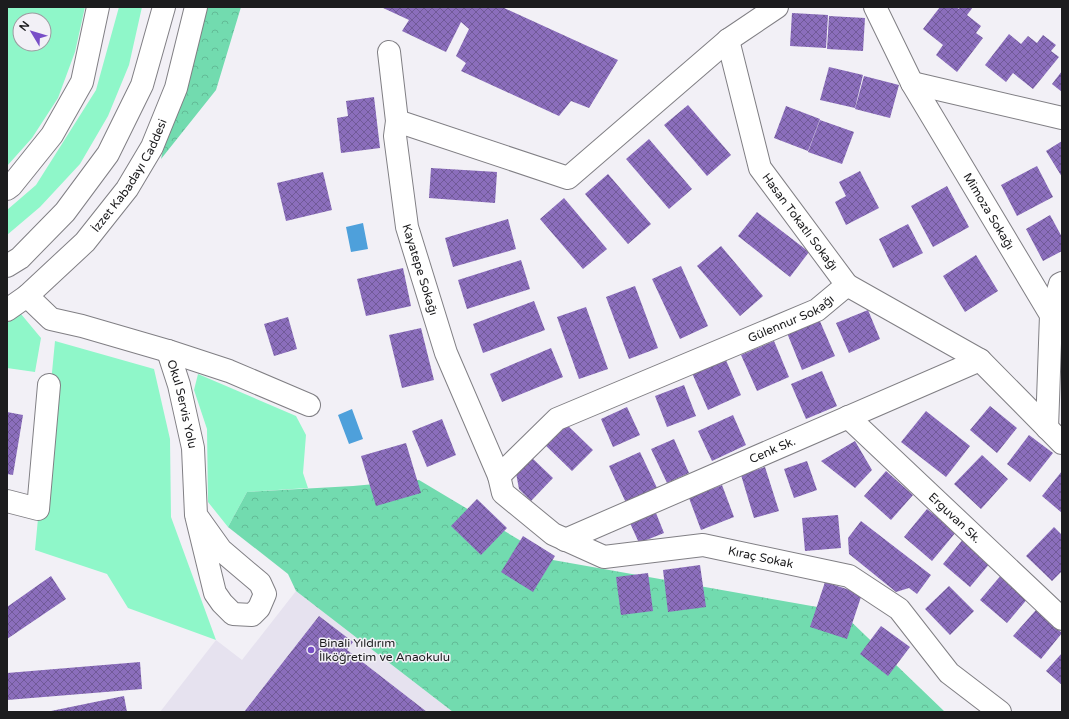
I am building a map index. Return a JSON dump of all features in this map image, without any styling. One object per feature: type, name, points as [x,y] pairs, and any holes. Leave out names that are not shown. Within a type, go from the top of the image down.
[{"type":"main road","points":[[7,189],[52,135],[82,82],[98,7]]},
{"type":"main road","points":[[7,266],[20,258],[65,212],[108,154],[142,85],[164,7]]},
{"type":"main road","name":"İzzet Kabadayı Caddesi","points":[[7,310],[17,298],[85,242],[127,189],[152,147],[176,88],[196,7]]},
{"type":"main road","points":[[397,121],[568,178],[728,40],[777,7]]},
{"type":"main road","name":"Mimoza Sokağı","points":[[875,7],[912,83],[1050,315]]},
{"type":"main road","name":"Hasan Tokatlı Sokağı","points":[[728,40],[760,168],[847,285]]},
{"type":"main road","name":"Kayatepe Sokağı","points":[[389,52],[397,121],[395,136],[407,227],[446,352],[500,476]]},
{"type":"main road","points":[[912,83],[1062,118]]},
{"type":"main road","points":[[1054,435],[1050,315],[1060,284],[1062,283]]},
{"type":"main road","name":"Gülennur Sokağı","points":[[500,476],[556,418],[817,310],[847,285],[980,360],[1054,435]]},
{"type":"main road","name":"Okul Servis Yolu","points":[[17,298],[51,319],[82,326],[168,351],[179,385],[193,448],[196,515]]},
{"type":"main road","points":[[168,351],[229,371],[308,405]]},
{"type":"main road","name":"Cenk Sk.","points":[[565,540],[980,360]]},
{"type":"main road","points":[[7,501],[38,509],[50,385]]},
{"type":"main road","name":"Erguvan Sk.","points":[[848,417],[1062,620]]},
{"type":"main road","name":"Kıraç Sokak","points":[[500,476],[503,493],[553,534],[604,556],[703,545],[849,576],[899,609],[949,674],[1000,712]]},
{"type":"shaded area","name":"Binali Yıldırım İlköğretim ve Anaokulu","points":[[296,591],[453,712],[160,712],[216,640],[242,660]]},
{"type":"green space","points":[[7,7],[85,7],[75,52],[58,98],[32,138],[7,166]]},
{"type":"green space","points":[[119,7],[142,7],[129,65],[108,116],[80,164],[40,207],[7,235],[7,210],[36,185],[96,90]]},
{"type":"green space","points":[[192,7],[241,7],[216,90],[161,159]]},
{"type":"green space","points":[[21,314],[41,338],[35,372],[7,368],[7,323]]},
{"type":"green space","points":[[55,341],[154,369],[170,439],[171,517],[216,640],[128,608],[107,574],[35,550]]},
{"type":"green space","points":[[198,374],[296,416],[306,435],[303,473],[308,488],[247,492],[228,527],[208,502],[207,429],[194,390]]},
{"type":"green space","points":[[419,480],[553,560],[840,611],[945,712],[453,712],[296,591],[288,574],[228,527],[247,492],[353,486]]},
{"type":"water","points":[[363,223],[368,249],[351,252],[346,227]]},
{"type":"water","points":[[352,409],[363,439],[349,444],[338,415]]},
{"type":"building","points":[[381,7],[502,7],[618,60],[589,108],[571,101],[559,116],[461,71],[466,63],[456,56],[469,29],[461,22],[446,52],[402,31],[409,20]]},
{"type":"building","points":[[940,7],[956,7],[959,9],[960,7],[973,7],[967,15],[981,26],[976,33],[983,38],[957,72],[936,55],[943,45],[923,29]]},
{"type":"building","points":[[792,13],[828,15],[826,48],[790,46]]},
{"type":"building","points":[[829,16],[865,18],[863,51],[827,49]]},
{"type":"building","points":[[1009,34],[1021,44],[1028,36],[1037,43],[1043,35],[1056,45],[1051,51],[1059,57],[1033,89],[1013,73],[1006,82],[985,65]]},
{"type":"building","points":[[829,67],[863,75],[855,108],[820,100]]},
{"type":"building","points":[[1062,71],[1062,92],[1052,84]]},
{"type":"building","points":[[864,76],[899,85],[890,118],[855,109]]},
{"type":"building","points":[[374,97],[380,148],[341,153],[337,118],[348,116],[346,101]]},
{"type":"building","points":[[688,105],[731,155],[707,176],[664,125]]},
{"type":"building","points":[[786,106],[820,119],[808,151],[774,138]]},
{"type":"building","points":[[820,120],[854,132],[842,164],[808,152]]},
{"type":"building","points":[[649,139],[692,189],[669,209],[626,159]]},
{"type":"building","points":[[1062,141],[1062,177],[1046,151]]},
{"type":"building","points":[[1037,166],[1053,197],[1017,216],[1001,185]]},
{"type":"building","points":[[431,168],[497,172],[495,203],[429,198]]},
{"type":"building","points":[[860,171],[879,208],[846,225],[835,202],[846,196],[839,182]]},
{"type":"building","points":[[323,172],[332,210],[286,221],[277,183]]},
{"type":"building","points":[[608,174],[651,224],[628,244],[585,194]]},
{"type":"building","points":[[947,186],[969,227],[933,247],[911,206]]},
{"type":"building","points":[[564,198],[607,249],[583,269],[540,219]]},
{"type":"building","points":[[757,212],[809,252],[790,277],[738,236]]},
{"type":"building","points":[[1050,215],[1062,237],[1062,251],[1043,261],[1026,229]]},
{"type":"building","points":[[508,219],[516,249],[453,267],[445,238]]},
{"type":"building","points":[[908,224],[923,253],[893,268],[879,239]]},
{"type":"building","points":[[721,246],[763,296],[740,316],[697,266]]},
{"type":"building","points":[[976,255],[998,291],[965,312],[943,276]]},
{"type":"building","points":[[521,260],[530,289],[467,309],[458,280]]},
{"type":"building","points":[[681,266],[708,326],[680,339],[652,279]]},
{"type":"building","points":[[403,268],[411,306],[366,316],[357,279]]},
{"type":"building","points":[[635,286],[658,348],[629,359],[606,297]]},
{"type":"building","points":[[534,301],[545,330],[483,353],[473,324]]},
{"type":"building","points":[[586,307],[608,369],[579,379],[557,317]]},
{"type":"building","points":[[868,310],[880,339],[849,353],[836,323]]},
{"type":"building","points":[[288,317],[297,349],[274,356],[264,324]]},
{"type":"building","points":[[819,319],[835,356],[802,370],[787,333]]},
{"type":"building","points":[[421,328],[434,380],[402,388],[389,335]]},
{"type":"building","points":[[774,341],[789,377],[757,391],[741,355]]},
{"type":"building","points":[[551,348],[563,377],[502,402],[490,374]]},
{"type":"building","points":[[725,358],[741,395],[708,410],[692,373]]},
{"type":"building","points":[[822,371],[837,406],[806,419],[791,384]]},
{"type":"building","points":[[684,385],[696,416],[667,427],[655,396]]},
{"type":"building","points":[[990,406],[1017,428],[997,453],[970,430]]},
{"type":"building","points":[[627,407],[640,435],[613,447],[601,419]]},
{"type":"building","points":[[926,411],[970,446],[946,477],[901,442]]},
{"type":"building","points":[[7,412],[23,415],[13,475],[7,474]]},
{"type":"building","points":[[733,415],[746,445],[712,461],[698,431]]},
{"type":"building","points":[[442,419],[456,455],[427,467],[412,431]]},
{"type":"building","points":[[563,421],[593,450],[572,471],[542,442]]},
{"type":"building","points":[[1029,435],[1053,453],[1030,482],[1007,464]]},
{"type":"building","points":[[674,439],[689,473],[667,483],[651,449]]},
{"type":"building","points":[[855,441],[872,470],[855,488],[821,461]]},
{"type":"building","points":[[406,443],[421,493],[376,506],[361,456]]},
{"type":"building","points":[[640,452],[658,490],[627,505],[609,466]]},
{"type":"building","points":[[982,455],[1008,479],[981,509],[954,484]]},
{"type":"building","points":[[531,457],[553,478],[531,501],[519,489],[516,473]]},
{"type":"building","points":[[807,461],[817,490],[794,498],[784,469]]},
{"type":"building","points":[[765,467],[779,511],[754,518],[741,475]]},
{"type":"building","points":[[886,471],[913,495],[891,520],[864,496]]},
{"type":"building","points":[[1062,471],[1062,513],[1042,496]]},
{"type":"building","points":[[722,485],[734,517],[701,530],[689,498]]},
{"type":"building","points":[[477,499],[507,528],[481,555],[451,526]]},
{"type":"building","points":[[927,509],[956,532],[932,561],[904,537]]},
{"type":"building","points":[[656,513],[664,533],[639,543],[630,523]]},
{"type":"building","points":[[838,515],[841,548],[805,551],[802,518]]},
{"type":"building","points":[[861,521],[931,575],[917,594],[909,588],[896,592],[849,554],[848,538]]},
{"type":"building","points":[[1054,527],[1062,535],[1062,571],[1052,581],[1026,556]]},
{"type":"building","points":[[523,536],[555,556],[533,592],[501,572]]},
{"type":"building","points":[[964,538],[991,562],[970,587],[943,564]]},
{"type":"building","points":[[700,565],[706,607],[668,612],[663,570]]},
{"type":"building","points":[[648,573],[653,611],[621,615],[616,577]]},
{"type":"building","points":[[1002,574],[1029,597],[1007,623],[980,600]]},
{"type":"building","points":[[51,576],[66,599],[7,639],[7,607]]},
{"type":"building","points":[[825,582],[862,594],[847,639],[810,627]]},
{"type":"building","points":[[949,586],[974,611],[950,635],[925,609]]},
{"type":"building","points":[[1036,610],[1062,633],[1041,659],[1013,636]]},
{"type":"building","points":[[319,616],[353,642],[347,650],[427,712],[244,712]]},
{"type":"building","points":[[881,626],[910,647],[888,676],[860,654]]},
{"type":"building","points":[[1062,653],[1062,685],[1046,671]]},
{"type":"building","points":[[140,662],[142,689],[7,700],[7,673]]},
{"type":"building","points":[[124,696],[127,712],[51,712],[51,711]]},
{"type":"place","name":"Binali Yıldırım İlköğretim ve Anaokulu","points":[[311,650]]}]
